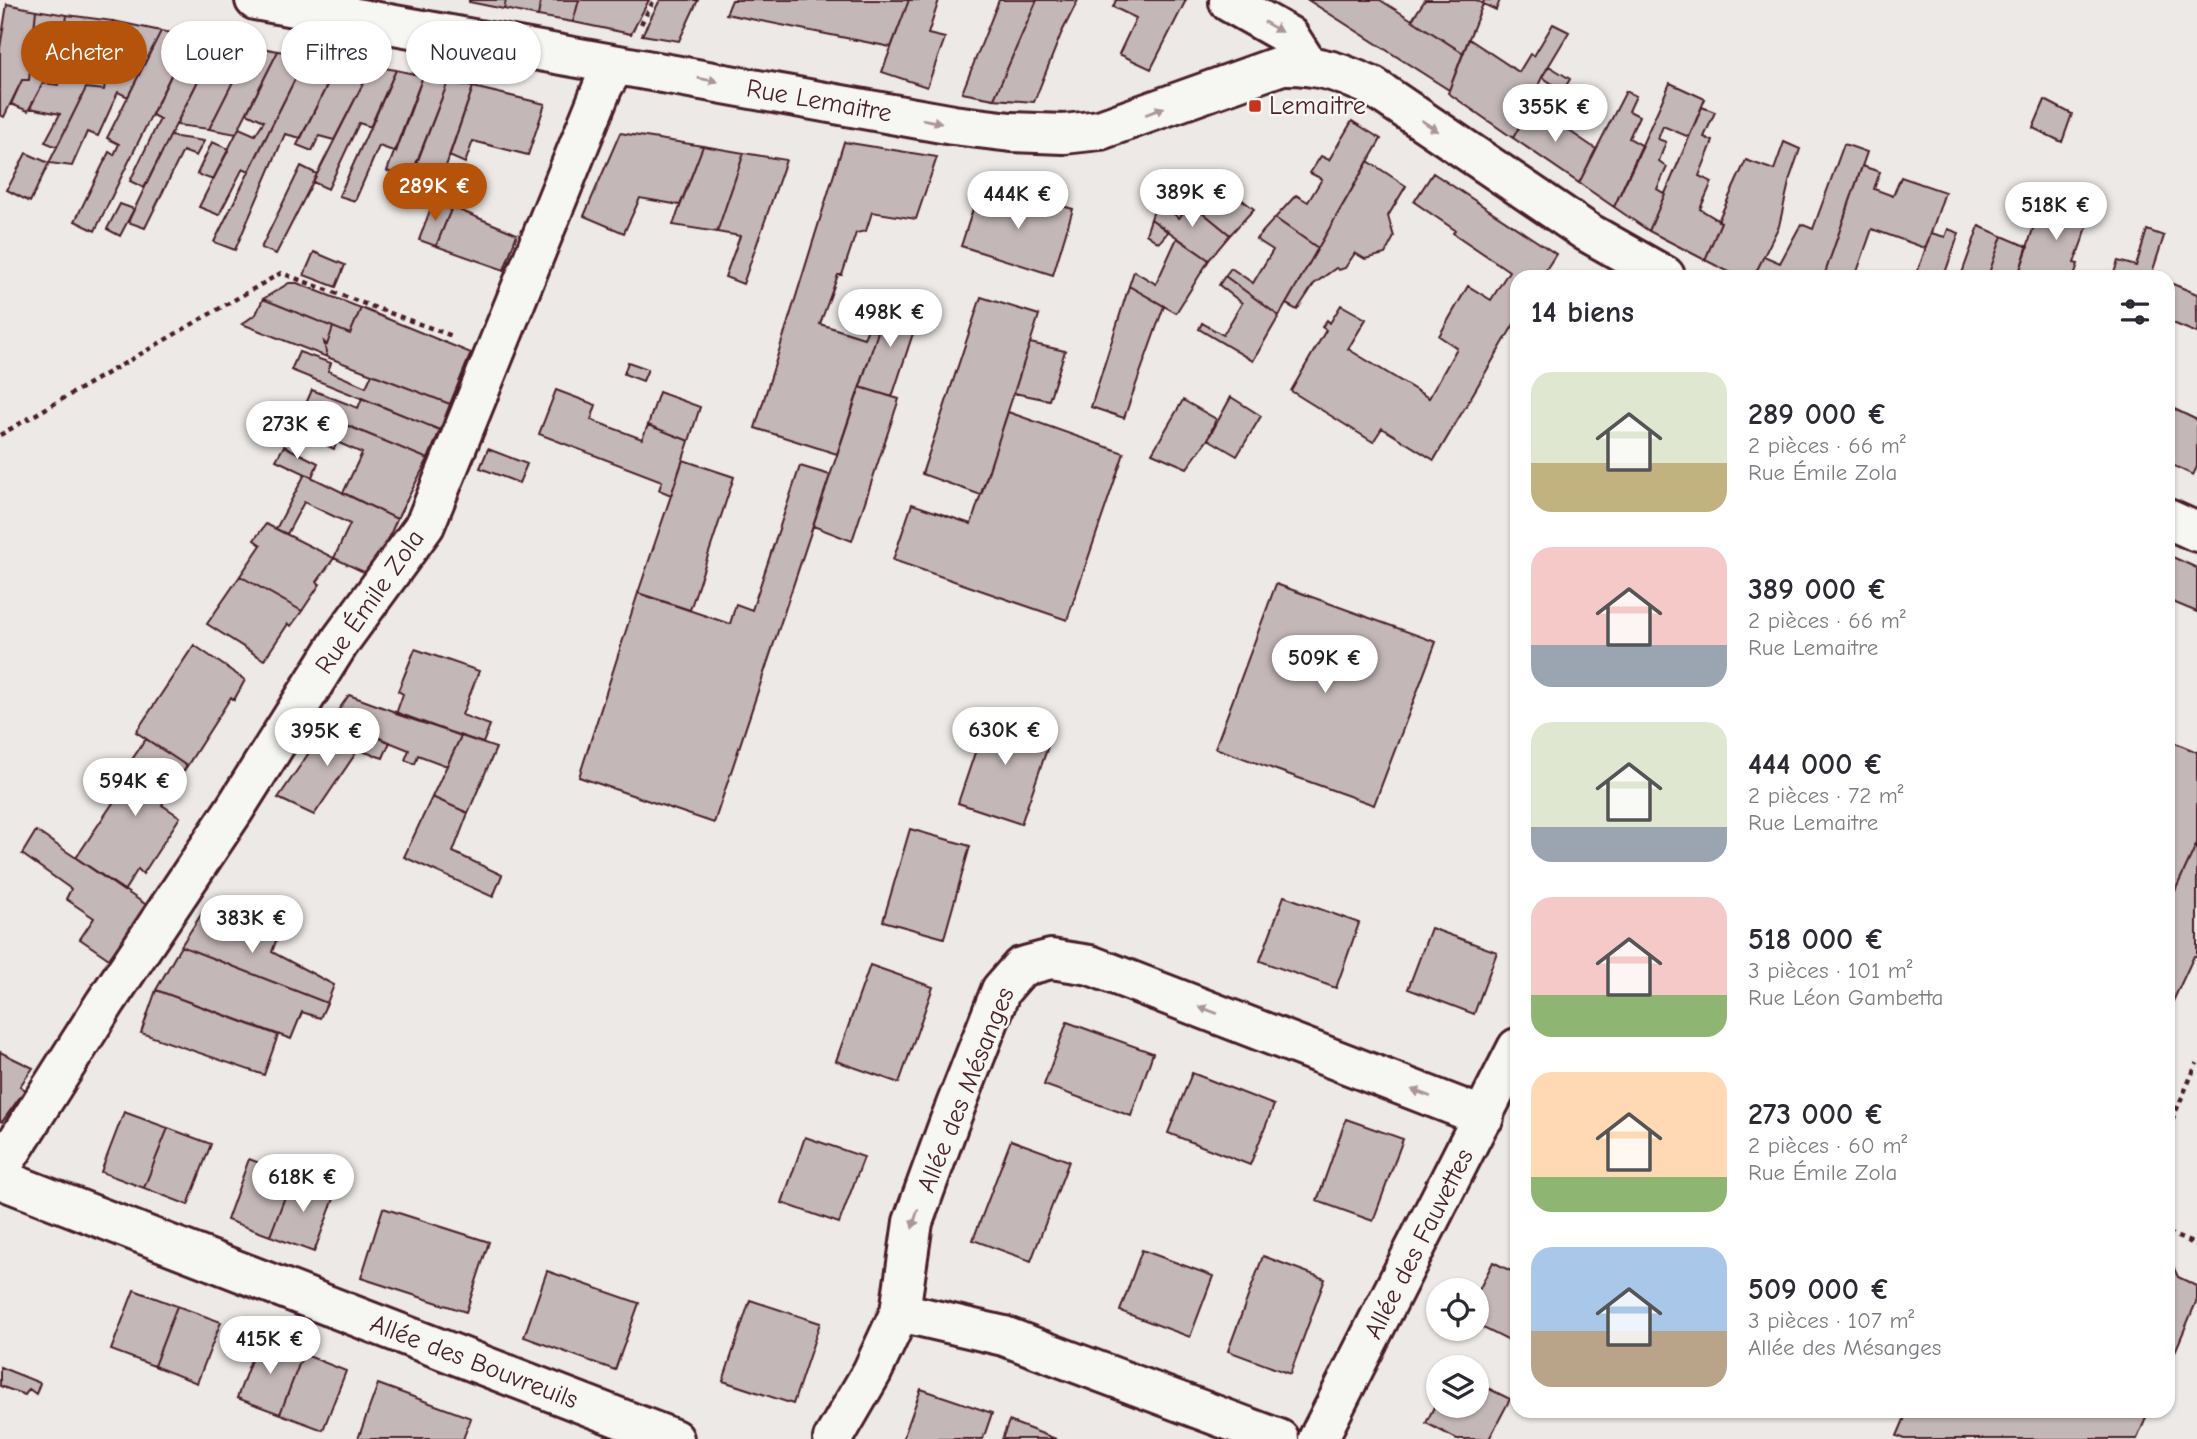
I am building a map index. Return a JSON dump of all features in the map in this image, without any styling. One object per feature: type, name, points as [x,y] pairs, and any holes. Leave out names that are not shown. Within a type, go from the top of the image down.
[{"type":"street","name":"Rue Lemaitre","points":[[255,0],[953,125],[1011,132],[1064,134],[1100,130],[1246,76],[1282,65],[1307,64],[1335,70],[1373,87],[1587,232],[1654,270]]},
{"type":"street","points":[[1230,0],[1289,36],[1307,64]]},
{"type":"street","name":"Rue Émile Zola","points":[[0,1169],[104,1003],[234,810],[341,640],[425,525],[603,86],[616,65]]},
{"type":"street","points":[[2175,522],[2197,531]]},
{"type":"street","name":"Allée des Mésanges","points":[[833,1439],[872,1372],[900,1312],[913,1222],[948,1123],[1001,990],[1021,967],[1051,959],[1090,965],[1484,1117]]},
{"type":"street","name":"Allée des Fauvettes","points":[[1318,1439],[1510,1063]]},
{"type":"street","name":"Allée des Bouvreuils","points":[[0,1179],[674,1439]]},
{"type":"street","points":[[900,1312],[1004,1336],[1279,1439]]},
{"type":"path","points":[[0,435],[281,273],[496,352]]},
{"type":"path","points":[[2175,1113],[2197,1063]]},
{"type":"path","points":[[2175,1236],[2197,1245]]},
{"type":"building","points":[[469,0],[506,0],[504,9]]},
{"type":"building","points":[[506,0],[541,0],[538,16],[504,9]]},
{"type":"building","points":[[541,0],[579,0],[573,22],[538,16]]},
{"type":"building","points":[[579,0],[649,0],[631,34],[573,22]]},
{"type":"building","points":[[660,0],[698,0],[679,41],[642,35]]},
{"type":"building","points":[[732,0],[909,0],[891,47],[726,14]]},
{"type":"building","points":[[909,0],[939,0],[928,34],[945,38],[927,87],[882,72]]},
{"type":"building","points":[[999,0],[1037,0],[994,99],[962,93]]},
{"type":"building","points":[[1037,0],[1078,0],[1061,34],[1034,102],[994,99]]},
{"type":"building","points":[[1116,0],[1186,0],[1151,69],[1119,54],[1136,18],[1113,7]]},
{"type":"building","points":[[1308,0],[1380,0],[1412,20],[1463,53],[1449,90]]},
{"type":"building","points":[[1425,0],[1476,0],[1483,4],[1463,53],[1412,20]]},
{"type":"building","points":[[1484,0],[1500,0],[1496,10],[1483,4]]},
{"type":"building","points":[[7,4],[36,10],[35,21],[21,21],[21,82],[4,117],[0,115],[0,48]]},
{"type":"building","points":[[36,10],[67,15],[66,21],[35,21]]},
{"type":"building","points":[[67,15],[113,21],[66,21]]},
{"type":"building","points":[[1553,24],[1569,32],[1542,77],[1538,86],[1541,88],[1513,138],[1448,93],[1469,39],[1519,72],[1530,54],[1534,56]]},
{"type":"building","points":[[147,28],[161,31],[147,59]]},
{"type":"building","points":[[161,31],[161,84],[167,84],[95,231],[75,221],[109,152],[114,155],[119,144],[107,138],[134,84],[147,84],[147,59]]},
{"type":"building","points":[[267,49],[278,51],[267,73]]},
{"type":"building","points":[[278,51],[281,51],[281,84],[292,84],[249,171],[243,168],[219,215],[199,207],[239,128],[255,135],[264,121],[247,113],[262,84],[267,84],[267,73]]},
{"type":"building","points":[[1549,66],[1570,79],[1563,91],[1542,77]]},
{"type":"building","points":[[396,70],[406,72],[406,84],[420,84],[396,152],[379,146],[355,201],[339,196],[390,84],[392,84]]},
{"type":"building","points":[[21,82],[42,84],[28,111],[11,104]]},
{"type":"building","points":[[1670,83],[1705,99],[1689,137],[1663,126],[1658,139],[1666,142],[1659,161],[1667,167],[1657,189],[1665,194],[1649,231],[1614,207]]},
{"type":"building","points":[[42,84],[105,84],[104,90],[86,88],[57,147],[45,142],[60,114],[30,108]]},
{"type":"building","points":[[105,84],[134,84],[128,97],[118,92],[98,136],[87,132],[72,166],[49,163],[86,88],[104,90]]},
{"type":"building","points":[[167,84],[196,84],[144,188],[130,181],[160,119],[152,115]]},
{"type":"building","points":[[196,84],[232,84],[209,129],[176,125]]},
{"type":"building","points":[[232,84],[261,84],[236,134],[209,129]]},
{"type":"building","points":[[293,84],[328,84],[301,138],[285,134],[235,250],[214,242]]},
{"type":"building","points":[[328,84],[363,84],[334,140],[319,136],[312,151],[297,145]]},
{"type":"building","points":[[363,84],[390,84],[371,127],[359,123],[328,189],[313,182]]},
{"type":"building","points":[[420,84],[447,84],[410,179],[387,171]]},
{"type":"building","points":[[447,84],[473,87],[445,169],[417,163]]},
{"type":"building","points":[[473,87],[545,104],[528,155],[473,141],[465,163],[449,156]]},
{"type":"building","points":[[1626,91],[1636,96],[1629,111],[1639,116],[1629,138],[1643,146],[1614,207],[1579,183]]},
{"type":"building","points":[[2045,100],[2072,114],[2062,142],[2033,128]]},
{"type":"building","points":[[1531,105],[1596,149],[1579,183],[1513,138]]},
{"type":"building","points":[[1702,107],[1715,112],[1704,137],[1713,141],[1699,176],[1712,182],[1700,209],[1721,222],[1705,260],[1649,231]]},
{"type":"building","points":[[1352,121],[1381,139],[1318,248],[1275,218],[1296,195],[1308,202],[1322,179],[1310,173],[1321,156],[1329,160]]},
{"type":"building","points":[[620,133],[703,146],[680,205],[640,198],[624,233],[584,216]]},
{"type":"building","points":[[170,136],[204,141],[196,156],[183,151],[145,228],[128,222]]},
{"type":"building","points":[[212,142],[229,149],[213,180],[197,174]]},
{"type":"building","points":[[844,142],[937,157],[916,219],[872,212],[866,231],[856,233],[842,275],[838,275],[820,324],[864,338],[868,329],[878,332],[837,454],[755,428]]},
{"type":"building","points":[[1784,142],[1800,149],[1779,226],[1757,270],[1725,270],[1705,260],[1721,222],[1718,221],[1746,160],[1774,170]]},
{"type":"building","points":[[1844,144],[1867,152],[1826,270],[1757,270],[1764,256],[1780,263],[1801,224],[1813,229]]},
{"type":"building","points":[[703,146],[744,153],[717,232],[673,225]]},
{"type":"building","points":[[26,153],[49,163],[30,202],[7,190]]},
{"type":"building","points":[[744,153],[786,160],[743,284],[725,277],[740,236],[717,232]]},
{"type":"building","points":[[1368,161],[1406,186],[1388,216],[1394,237],[1385,254],[1365,259],[1355,253],[1345,268],[1336,268],[1314,284],[1297,310],[1286,304]]},
{"type":"building","points":[[301,166],[317,174],[276,254],[261,248]]},
{"type":"building","points":[[1862,166],[1880,172],[1874,189],[1893,196],[1901,177],[1945,192],[1925,248],[1872,229],[1857,270],[1826,270]]},
{"type":"building","points":[[1433,173],[1556,254],[1546,270],[1510,270],[1510,331],[1434,460],[1382,428],[1373,442],[1291,391],[1326,330],[1322,327],[1327,320],[1330,323],[1341,305],[1366,319],[1348,349],[1429,398],[1457,348],[1439,336],[1468,286],[1491,300],[1509,271],[1453,233],[1455,230],[1414,202]]},
{"type":"building","points":[[1214,178],[1254,209],[1230,235],[1191,203]]},
{"type":"building","points":[[979,191],[1019,204],[1023,195],[1073,209],[1053,275],[961,246]]},
{"type":"building","points":[[2061,199],[2093,211],[2074,263],[2078,264],[2076,270],[2020,270],[2039,210],[2055,215]]},
{"type":"building","points":[[434,200],[452,207],[436,246],[419,240]]},
{"type":"building","points":[[1157,201],[1179,218],[1191,203],[1230,235],[1209,260],[1151,219]]},
{"type":"building","points":[[120,204],[134,209],[120,236],[107,229]]},
{"type":"building","points":[[452,207],[517,234],[504,270],[436,246]]},
{"type":"building","points":[[1275,218],[1318,248],[1279,316],[1225,276],[1231,268],[1253,283],[1273,250],[1256,239]]},
{"type":"building","points":[[1151,219],[1168,232],[1159,243],[1146,234]]},
{"type":"building","points":[[1979,226],[2002,236],[1990,270],[1963,270]]},
{"type":"building","points":[[1948,229],[1959,233],[1946,270],[1918,270],[1931,233],[1945,237]]},
{"type":"building","points":[[2147,230],[2164,236],[2153,270],[2115,270],[2118,261],[2136,266]]},
{"type":"building","points":[[2002,236],[2028,247],[2020,270],[1990,270]]},
{"type":"building","points":[[1177,238],[1209,260],[1176,313],[1129,286],[1134,271],[1156,284]]},
{"type":"building","points":[[314,252],[345,265],[336,287],[304,275]]},
{"type":"building","points":[[1225,276],[1279,316],[1253,361],[1199,329],[1202,323],[1223,335],[1242,303],[1219,285]]},
{"type":"building","points":[[289,283],[297,283],[361,308],[350,334],[263,299]]},
{"type":"building","points":[[2175,285],[2197,294],[2197,333],[2175,324]]},
{"type":"building","points":[[1129,286],[1164,306],[1124,418],[1091,407]]},
{"type":"building","points":[[981,297],[1039,315],[981,495],[922,474]]},
{"type":"building","points":[[263,299],[333,327],[327,345],[324,342],[327,357],[242,324],[256,314]]},
{"type":"building","points":[[888,301],[920,312],[892,397],[860,387]]},
{"type":"building","points":[[361,308],[471,353],[450,404],[327,357],[324,342],[327,345],[333,327],[350,334]]},
{"type":"building","points":[[1030,343],[1065,351],[1049,400],[1014,393]]},
{"type":"building","points":[[299,352],[331,363],[328,371],[366,387],[372,374],[450,404],[440,430],[291,370]]},
{"type":"building","points":[[628,362],[648,369],[643,381],[624,374]]},
{"type":"building","points":[[860,387],[899,399],[852,541],[813,526]]},
{"type":"building","points":[[312,390],[358,408],[362,398],[440,430],[428,459],[304,408]]},
{"type":"building","points":[[556,390],[596,405],[591,420],[642,439],[648,425],[689,441],[671,495],[659,490],[662,481],[539,434]]},
{"type":"building","points":[[659,392],[700,407],[689,441],[648,425]]},
{"type":"building","points":[[1231,397],[1261,416],[1237,456],[1208,439]]},
{"type":"building","points":[[1183,400],[1216,419],[1208,439],[1187,468],[1152,453]]},
{"type":"building","points":[[298,405],[428,459],[397,519],[343,493],[362,453],[337,442],[334,449],[288,428]]},
{"type":"building","points":[[2175,409],[2197,420],[2197,467],[2193,475],[2175,466]]},
{"type":"building","points":[[1008,412],[1124,453],[1067,620],[893,560],[912,504],[971,524]]},
{"type":"building","points":[[284,446],[318,463],[312,477],[276,460]]},
{"type":"building","points":[[488,449],[527,464],[519,483],[480,468]]},
{"type":"building","points":[[683,460],[734,477],[690,610],[638,593]]},
{"type":"building","points":[[800,466],[830,475],[714,823],[579,777],[638,593],[730,624],[736,604],[752,610]]},
{"type":"building","points":[[305,474],[397,519],[372,576],[334,558],[350,524],[304,502],[287,534],[276,529]]},
{"type":"building","points":[[266,524],[334,558],[317,582],[320,584],[302,611],[240,576],[261,545],[254,540]]},
{"type":"building","points":[[2175,558],[2197,568],[2197,612],[2175,603]]},
{"type":"building","points":[[240,576],[302,611],[291,626],[288,624],[264,660],[207,624]]},
{"type":"building","points":[[1276,584],[1436,642],[1374,805],[1215,748]]},
{"type":"building","points":[[194,645],[245,680],[234,700],[231,697],[187,766],[136,732]]},
{"type":"building","points":[[415,649],[479,671],[462,715],[490,725],[483,743],[396,714],[403,694],[398,691]]},
{"type":"building","points":[[349,695],[461,736],[447,766],[418,755],[415,764],[405,760],[409,750],[369,734],[362,743],[338,727],[333,733],[326,728]]},
{"type":"building","points":[[989,711],[1053,732],[1021,824],[958,803]]},
{"type":"building","points":[[338,727],[362,743],[369,734],[390,742],[383,758],[358,750],[314,815],[278,798],[326,728],[333,733]]},
{"type":"building","points":[[461,736],[496,748],[468,813],[432,797]]},
{"type":"building","points":[[146,739],[187,766],[162,805],[180,817],[143,874],[138,869],[124,891],[76,858],[127,782],[120,777]]},
{"type":"building","points":[[2175,743],[2197,752],[2197,843],[2175,891]]},
{"type":"building","points":[[432,797],[468,813],[453,852],[502,875],[493,897],[404,857]]},
{"type":"building","points":[[910,829],[970,846],[944,938],[883,921]]},
{"type":"building","points":[[36,831],[148,906],[109,959],[80,939],[94,918],[66,899],[71,889],[22,854]]},
{"type":"building","points":[[2197,843],[2197,956],[2194,956],[2175,997],[2175,891]]},
{"type":"building","points":[[1284,896],[1359,923],[1336,988],[1260,961]]},
{"type":"building","points":[[204,910],[277,938],[272,952],[334,985],[327,1003],[181,946]]},
{"type":"building","points":[[1431,928],[1497,952],[1474,1014],[1408,989]]},
{"type":"building","points":[[181,946],[327,1003],[320,1018],[302,1012],[291,1039],[156,990]]},
{"type":"building","points":[[870,965],[933,987],[899,1083],[836,1061]]},
{"type":"building","points":[[156,990],[278,1035],[264,1075],[141,1033]]},
{"type":"building","points":[[1067,1022],[1153,1053],[1131,1116],[1044,1085]]},
{"type":"building","points":[[0,1052],[33,1068],[20,1086],[25,1090],[2,1122],[0,1121]]},
{"type":"building","points":[[1192,1073],[1274,1105],[1250,1165],[1168,1133]]},
{"type":"building","points":[[124,1112],[168,1128],[144,1188],[101,1172]]},
{"type":"building","points":[[1346,1119],[1403,1139],[1373,1221],[1317,1201]]},
{"type":"building","points":[[168,1128],[211,1144],[188,1205],[144,1188]]},
{"type":"building","points":[[805,1137],[864,1157],[839,1223],[782,1203]]},
{"type":"building","points":[[1011,1140],[1069,1161],[1031,1261],[973,1240]]},
{"type":"building","points":[[249,1159],[293,1176],[270,1236],[227,1220]]},
{"type":"building","points":[[293,1176],[336,1193],[314,1252],[270,1236]]},
{"type":"building","points":[[383,1208],[489,1242],[466,1312],[361,1278]]},
{"type":"building","points":[[1142,1250],[1213,1276],[1190,1337],[1120,1311]]},
{"type":"building","points":[[1263,1256],[1325,1279],[1290,1374],[1228,1351]]},
{"type":"building","points":[[1493,1262],[1510,1270],[1510,1342],[1489,1331],[1489,1278],[1485,1278]]},
{"type":"building","points":[[2175,1270],[2178,1277],[2197,1286],[2197,1300],[2175,1352]]},
{"type":"building","points":[[547,1271],[639,1303],[615,1370],[524,1337]]},
{"type":"building","points":[[134,1290],[177,1306],[154,1366],[111,1350]]},
{"type":"building","points":[[750,1300],[820,1323],[793,1404],[723,1381]]},
{"type":"building","points":[[177,1306],[221,1322],[197,1383],[154,1366]]},
{"type":"building","points":[[259,1338],[303,1354],[280,1414],[237,1398]]},
{"type":"building","points":[[303,1354],[346,1371],[323,1430],[280,1414]]},
{"type":"building","points":[[0,1367],[40,1383],[36,1394],[29,1389],[25,1395],[0,1386]]},
{"type":"building","points":[[378,1384],[471,1418],[463,1439],[358,1439]]},
{"type":"building","points":[[921,1389],[992,1413],[983,1439],[903,1439]]},
{"type":"building","points":[[1489,1389],[1510,1399],[1489,1439],[1457,1439],[1426,1423],[1428,1418],[1489,1418]]},
{"type":"building","points":[[1905,1418],[2146,1418],[2137,1439],[1905,1439],[1897,1436]]},
{"type":"building","points":[[1009,1421],[1056,1439],[1002,1439]]},
{"type":"place","name":"Lemaitre","points":[[1255,106]]}]
